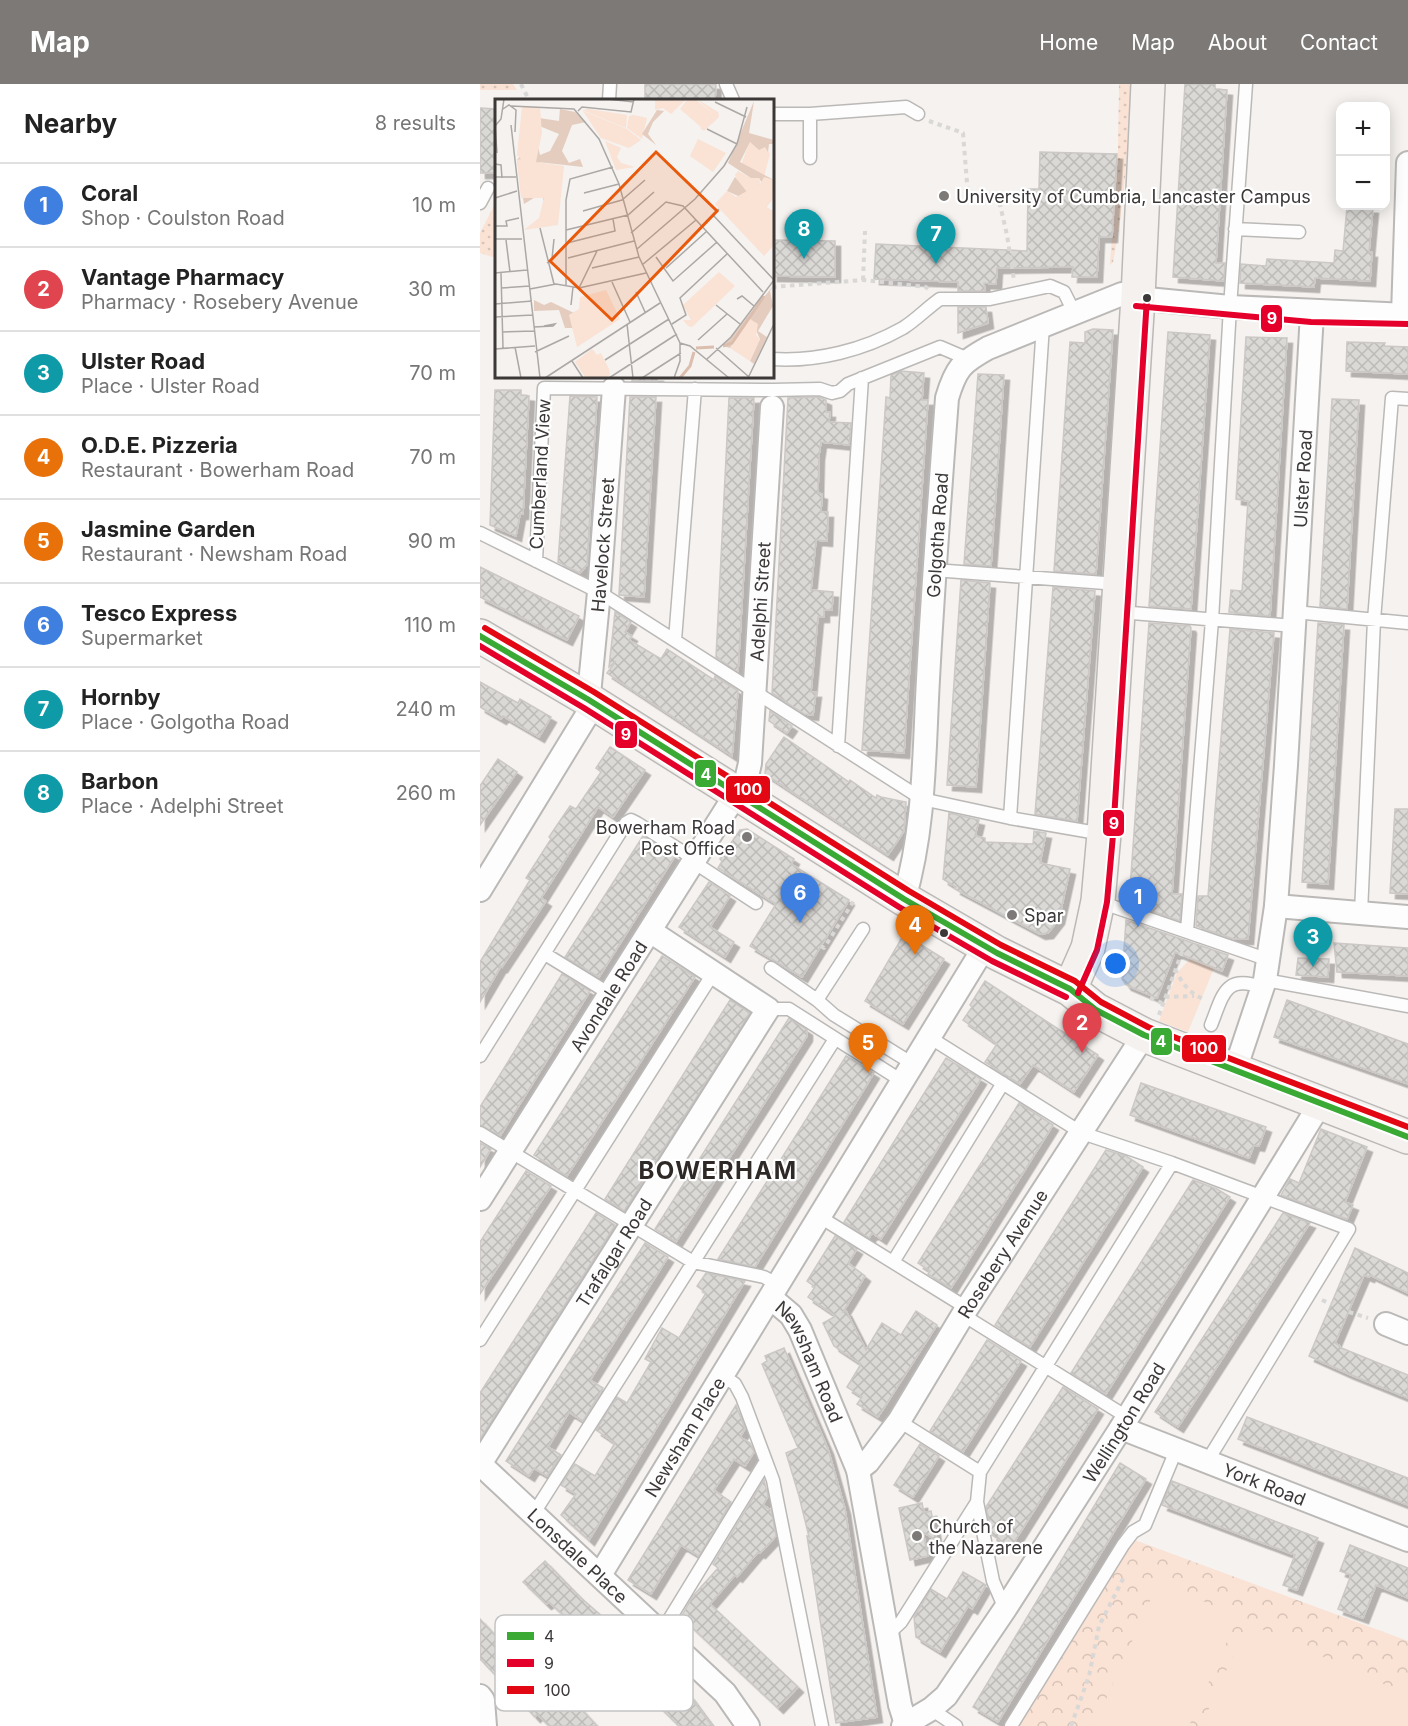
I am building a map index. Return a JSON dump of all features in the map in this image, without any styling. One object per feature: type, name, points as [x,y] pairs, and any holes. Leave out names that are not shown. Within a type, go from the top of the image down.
[{"type":"street","points":[[1070,989],[1088,948],[1098,901],[1104,834],[1138,297],[1148,84]]},
{"type":"street","points":[[1406,315],[1408,164]]},
{"type":"street","name":"Golgotha Road","points":[[904,899],[917,849],[946,398],[954,375],[968,359],[1074,312],[1122,294],[1147,299],[1230,307],[1312,313],[1406,315]]},
{"type":"street","name":"Ulster Road","points":[[1235,1070],[1266,976],[1276,906],[1312,313]]},
{"type":"street","name":"Havelock Street","points":[[480,890],[587,715],[599,592],[614,388]]},
{"type":"street","name":"Adelphi Street","points":[[738,794],[744,784],[750,763],[772,407]]},
{"type":"street","points":[[480,636],[589,700],[904,899],[985,946],[1070,989],[1096,1010],[1149,1037],[1408,1137]]},
{"type":"street","name":"Avondale Road","points":[[480,1199],[738,794]]},
{"type":"street","points":[[1276,906],[1408,917]]},
{"type":"street","points":[[650,932],[768,1009]]},
{"type":"street","name":"Newsham Road","points":[[905,1725],[858,1470],[800,1330],[775,1291],[985,946]]},
{"type":"street","name":"Trafalgar Road","points":[[480,1464],[768,1009]]},
{"type":"street","name":"Rosebery Avenue","points":[[858,1470],[868,1462],[899,1421],[965,1312],[1082,1133],[1149,1037]]},
{"type":"street","name":"Wellington Road","points":[[905,1725],[931,1709],[946,1696],[1005,1610],[1320,1104]]},
{"type":"street","name":"Newsham Place","points":[[600,1575],[775,1291]]},
{"type":"street","points":[[1386,1324],[1408,1333]]},
{"type":"street","name":"York Road","points":[[1124,1422],[1177,1448],[1408,1540]]},
{"type":"street","name":"Lonsdale Place","points":[[480,1464],[642,1615]]},
{"type":"street","name":"Lonsdale Place","points":[[693,1663],[725,1693],[748,1726]]},
{"type":"street","points":[[480,1696],[483,1700],[485,1726]]},
{"type":"lane","points":[[726,84],[733,99]]},
{"type":"lane","points":[[1187,931],[1212,620],[1230,307],[1246,84]]},
{"type":"lane","points":[[774,114],[906,108],[918,114]]},
{"type":"lane","points":[[810,114],[810,159]]},
{"type":"lane","points":[[480,203],[488,188]]},
{"type":"lane","points":[[1235,229],[1299,232]]},
{"type":"lane","points":[[774,359],[793,360],[836,354],[873,342],[905,327],[940,298],[990,299],[1050,286],[1064,292],[1074,312]]},
{"type":"lane","points":[[1010,818],[1026,578],[1034,329]]},
{"type":"lane","points":[[614,388],[820,389],[832,393],[862,378],[940,347],[968,359]]},
{"type":"lane","points":[[838,746],[862,378]]},
{"type":"lane","name":"Cumberland View","points":[[536,561],[544,388],[614,388]]},
{"type":"lane","points":[[675,640],[695,389]]},
{"type":"lane","points":[[1361,913],[1374,620],[1392,398],[1408,399]]},
{"type":"lane","points":[[480,533],[599,592],[921,799],[1010,818],[1104,834]]},
{"type":"lane","points":[[934,570],[1026,578],[1212,620],[1374,620],[1408,623]]},
{"type":"lane","points":[[480,1056],[626,823],[631,820],[756,903]]},
{"type":"lane","points":[[1098,901],[1187,931],[1266,976],[1408,1005]]},
{"type":"lane","points":[[817,1000],[863,929]]},
{"type":"lane","points":[[545,954],[610,994]]},
{"type":"lane","points":[[771,968],[817,1000],[907,1073]]},
{"type":"lane","points":[[480,1340],[714,972]]},
{"type":"lane","points":[[1211,1025],[1225,989],[1234,983],[1247,982],[1266,976]]},
{"type":"lane","points":[[768,1009],[789,1009],[835,1039],[907,1073]]},
{"type":"lane","points":[[930,1037],[1082,1133],[1264,1196],[1349,1229],[1208,1460]]},
{"type":"lane","points":[[534,1513],[835,1039]]},
{"type":"lane","points":[[892,1262],[1003,1083]]},
{"type":"lane","points":[[480,1133],[693,1262],[764,1276],[775,1291]]},
{"type":"lane","points":[[1005,1610],[993,1581],[977,1502],[980,1472],[1172,1163]]},
{"type":"lane","points":[[820,1217],[892,1262],[1124,1422]]},
{"type":"lane","points":[[722,1375],[735,1384],[773,1480],[822,1726]]},
{"type":"lane","points":[[899,1421],[980,1472]]},
{"type":"lane","points":[[1011,1726],[1123,1545],[1133,1532],[1145,1525],[1177,1448]]},
{"type":"lane","points":[[672,1615],[766,1461]]},
{"type":"lane","points":[[887,1635],[901,1622],[977,1502]]},
{"type":"lane","points":[[931,1709],[956,1726]]},
{"type":"path","points":[[934,124],[963,133],[968,195],[998,196],[1007,235],[1016,295]]},
{"type":"path","points":[[863,280],[865,231]]},
{"type":"path","points":[[774,287],[863,280],[926,287],[940,298]]},
{"type":"path","points":[[824,949],[855,898]]},
{"type":"path","points":[[1149,1037],[1183,949]]},
{"type":"path","points":[[1175,969],[1184,985],[1194,996]]},
{"type":"path","points":[[1165,997],[1194,996],[1219,1005]]},
{"type":"path","points":[[1150,998],[1162,1003]]},
{"type":"path","points":[[1071,1726],[1089,1676],[1099,1626],[1126,1574]]},
{"type":"green space","points":[[480,84],[513,84],[517,90],[480,90]]},
{"type":"green space","points":[[1119,84],[1131,84],[1123,196],[1113,262],[1110,265],[1118,149]]},
{"type":"green space","points":[[495,204],[495,258],[480,253],[480,233]]},
{"type":"green space","points":[[1191,958],[1214,968],[1188,1032],[1159,1021],[1177,973]]},
{"type":"green space","points":[[1132,1539],[1408,1641],[1408,1726],[1019,1726]]},
{"type":"green space","points":[[1159,1581],[1238,1617],[1189,1726],[1094,1726]]},
{"type":"green space","points":[[1248,1623],[1408,1695],[1408,1726],[1201,1726]]},
{"type":"building","points":[[645,84],[716,84],[715,99],[645,99]]},
{"type":"building","points":[[1185,84],[1215,84],[1215,89],[1227,90],[1216,263],[1225,263],[1224,281],[1173,277]]},
{"type":"building","points":[[480,108],[495,109],[495,173],[480,173]]},
{"type":"building","points":[[1040,152],[1117,154],[1112,237],[1099,237],[1097,277],[1072,277],[1073,267],[997,268],[996,284],[984,283],[985,291],[958,291],[958,282],[874,279],[876,244],[1027,251],[1028,189],[1039,189]]},
{"type":"building","points":[[1347,210],[1373,210],[1369,252],[1372,252],[1370,281],[1315,278],[1314,287],[1240,283],[1241,264],[1266,266],[1267,259],[1334,263],[1335,250],[1343,251]]},
{"type":"building","points":[[774,240],[835,241],[835,277],[774,276]]},
{"type":"building","points":[[958,307],[986,307],[988,323],[958,333]]},
{"type":"building","points":[[1093,329],[1113,330],[1096,574],[1054,571],[1070,342],[1085,343],[1085,332]]},
{"type":"building","points":[[1168,332],[1210,335],[1191,609],[1149,606]]},
{"type":"building","points":[[1246,337],[1287,338],[1270,616],[1229,612],[1231,590],[1242,591],[1248,501],[1236,499]]},
{"type":"building","points":[[1347,342],[1385,343],[1384,346],[1408,347],[1408,374],[1346,371]]},
{"type":"building","points":[[901,371],[924,373],[922,400],[928,400],[904,753],[862,750],[886,397],[890,398],[891,375]]},
{"type":"building","points":[[978,374],[1004,375],[991,566],[964,564]]},
{"type":"building","points":[[632,378],[658,378],[657,381],[632,381]]},
{"type":"building","points":[[495,390],[521,390],[521,395],[529,396],[523,514],[520,514],[516,536],[490,525]]},
{"type":"building","points":[[570,396],[597,397],[587,565],[580,573],[558,562]]},
{"type":"building","points":[[630,397],[656,397],[644,597],[619,595]]},
{"type":"building","points":[[819,397],[826,400],[826,412],[830,412],[829,422],[851,423],[849,445],[821,442],[819,455],[818,493],[822,494],[821,512],[828,512],[827,541],[816,540],[811,590],[833,592],[832,610],[824,610],[824,617],[818,617],[811,692],[816,692],[813,715],[804,714],[772,693],[788,398]]},
{"type":"building","points":[[729,398],[754,398],[738,672],[716,657]]},
{"type":"building","points":[[1332,399],[1359,400],[1347,609],[1320,606]]},
{"type":"building","points":[[480,567],[579,616],[567,640],[480,597]]},
{"type":"building","points":[[961,580],[990,583],[976,787],[947,785]]},
{"type":"building","points":[[1053,587],[1095,591],[1077,821],[1035,814]]},
{"type":"building","points":[[615,612],[631,622],[625,632],[632,636],[629,640],[661,659],[667,649],[714,680],[715,676],[738,691],[732,756],[607,673],[616,661],[609,667]]},
{"type":"building","points":[[1149,623],[1190,626],[1191,628],[1172,894],[1182,894],[1180,921],[1129,903]]},
{"type":"building","points":[[1318,623],[1344,625],[1328,884],[1302,882]]},
{"type":"building","points":[[1230,629],[1274,633],[1248,939],[1234,939],[1196,926],[1198,896],[1208,896]]},
{"type":"building","points":[[480,682],[518,703],[520,699],[551,717],[539,737],[503,716],[501,719],[480,707]]},
{"type":"building","points":[[770,711],[792,726],[787,733],[769,721]]},
{"type":"building","points":[[784,737],[876,798],[877,795],[906,802],[904,831],[888,855],[765,774],[766,764]]},
{"type":"building","points":[[610,747],[645,770],[613,817],[598,807],[541,898],[546,901],[501,966],[480,1002],[480,962],[530,880],[526,878],[551,839],[549,837],[570,806],[576,809],[601,772],[596,768]]},
{"type":"building","points":[[498,759],[517,772],[480,825],[480,786]]},
{"type":"building","points":[[1395,809],[1408,809],[1408,894],[1390,893]]},
{"type":"building","points":[[949,813],[979,820],[975,836],[985,838],[985,842],[1033,844],[1034,831],[1046,833],[1040,863],[1070,869],[1059,919],[1048,933],[1040,934],[955,889],[956,887],[943,879]]},
{"type":"building","points":[[747,829],[794,859],[791,864],[849,900],[802,977],[750,946],[776,904],[718,868],[722,861],[720,859],[740,830]]},
{"type":"building","points":[[643,836],[675,856],[599,977],[565,957]]},
{"type":"building","points":[[709,882],[730,896],[710,927],[734,942],[725,957],[679,927]]},
{"type":"building","points":[[1126,920],[1228,955],[1222,971],[1175,952],[1157,998],[1126,985],[1122,979]]},
{"type":"building","points":[[904,934],[944,959],[903,1024],[865,1001]]},
{"type":"building","points":[[1334,943],[1408,948],[1408,976],[1337,972]]},
{"type":"building","points":[[662,956],[695,977],[567,1176],[534,1155]]},
{"type":"building","points":[[1298,958],[1329,959],[1328,977],[1296,975]]},
{"type":"building","points":[[562,974],[590,991],[500,1136],[480,1125],[480,1107]]},
{"type":"building","points":[[985,981],[1098,1055],[1074,1092],[1033,1065],[1020,1084],[985,1062],[997,1044],[963,1020]]},
{"type":"building","points":[[730,1000],[750,1013],[624,1211],[605,1199]]},
{"type":"building","points":[[1287,1000],[1408,1044],[1408,1084],[1274,1037]]},
{"type":"building","points":[[789,1018],[807,1030],[807,1036],[676,1242],[655,1229]]},
{"type":"building","points":[[846,1056],[874,1073],[755,1267],[718,1259]]},
{"type":"building","points":[[946,1058],[981,1079],[881,1239],[872,1233],[869,1238],[844,1222]]},
{"type":"building","points":[[1141,1083],[1266,1127],[1259,1146],[1254,1145],[1249,1158],[1130,1115]]},
{"type":"building","points":[[1019,1103],[1053,1125],[951,1288],[928,1274],[930,1271],[918,1263]]},
{"type":"building","points":[[1321,1129],[1367,1147],[1345,1202],[1353,1205],[1347,1219],[1281,1195],[1290,1179],[1299,1183]]},
{"type":"building","points":[[480,1143],[491,1149],[480,1167]]},
{"type":"building","points":[[1106,1150],[1126,1156],[1143,1167],[1030,1347],[995,1325]]},
{"type":"building","points":[[526,1171],[551,1186],[480,1294],[480,1242]]},
{"type":"building","points":[[1193,1180],[1217,1189],[1230,1197],[1106,1394],[1071,1373]]},
{"type":"building","points":[[596,1213],[615,1225],[480,1439],[480,1393]]},
{"type":"building","points":[[1283,1213],[1310,1223],[1178,1427],[1155,1412]]},
{"type":"building","points":[[835,1236],[857,1249],[848,1263],[865,1276],[843,1312],[846,1311],[866,1350],[882,1323],[901,1335],[916,1311],[937,1325],[878,1417],[857,1404],[862,1397],[847,1387],[861,1364],[834,1346],[823,1323],[836,1316],[808,1297],[815,1287],[807,1281]]},
{"type":"building","points":[[645,1243],[668,1257],[590,1380],[603,1388],[583,1421],[569,1412],[548,1447],[561,1455],[547,1476],[534,1468],[529,1476],[506,1461]]},
{"type":"building","points":[[1355,1248],[1408,1273],[1408,1293],[1370,1275],[1369,1277],[1364,1275],[1335,1343],[1339,1347],[1408,1375],[1408,1398],[1309,1356]]},
{"type":"building","points":[[706,1273],[745,1281],[589,1540],[561,1515],[576,1494],[561,1485],[575,1464],[595,1476],[615,1443],[596,1430],[617,1397],[627,1403],[651,1362],[645,1359],[662,1328],[679,1338],[706,1293],[697,1286]]},
{"type":"building","points":[[987,1340],[1021,1361],[963,1452],[930,1431]]},
{"type":"building","points":[[784,1348],[828,1449],[845,1509],[877,1717],[836,1723],[807,1536],[809,1537],[786,1453],[798,1448],[762,1364],[767,1361],[765,1356]]},
{"type":"building","points":[[1063,1387],[1098,1409],[1011,1547],[992,1535],[986,1507]]},
{"type":"building","points":[[736,1405],[745,1429],[740,1437],[750,1443],[754,1452],[745,1466],[734,1459],[714,1490],[731,1502],[699,1556],[681,1545],[651,1594],[628,1580]]},
{"type":"building","points":[[1247,1417],[1408,1478],[1408,1505],[1238,1439]]},
{"type":"building","points":[[920,1444],[939,1456],[913,1497],[894,1485]]},
{"type":"building","points":[[1120,1463],[1146,1479],[998,1722],[973,1707]]},
{"type":"building","points":[[764,1480],[768,1496],[763,1505],[771,1510],[776,1536],[760,1553],[758,1552],[737,1577],[735,1575],[710,1604],[798,1687],[778,1708],[693,1628],[693,1615],[682,1615],[693,1596],[718,1568],[713,1564]]},
{"type":"building","points":[[1172,1481],[1318,1538],[1297,1590],[1283,1585],[1295,1555],[1162,1505]]},
{"type":"building","name":"Church of the Nazarene","points":[[922,1503],[924,1513],[931,1511],[937,1541],[923,1532],[928,1556],[910,1560],[899,1508]]},
{"type":"building","points":[[1350,1545],[1408,1568],[1408,1598],[1376,1585],[1363,1618],[1338,1609],[1351,1575],[1340,1571]]},
{"type":"building","points":[[545,1561],[601,1615],[563,1615],[549,1602],[546,1604],[523,1582]]},
{"type":"building","points":[[963,1572],[986,1585],[972,1609],[968,1606],[940,1652],[916,1637],[914,1617],[931,1589],[947,1599]]},
{"type":"building","points":[[480,1619],[495,1635],[495,1675],[480,1659]]},
{"type":"building","points":[[693,1700],[712,1726],[679,1726],[664,1711],[693,1711]]},
{"type":"building","points":[[529,1711],[583,1711],[597,1726],[549,1726],[537,1714],[535,1717]]},
{"type":"transit line","name":"9","points":[[1078,993],[1097,950],[1107,902],[1147,298]]},
{"type":"transit line","name":"9","points":[[1136,306],[1311,322],[1408,324]]},
{"type":"transit line","name":"100","points":[[485,628],[594,692],[909,891],[1001,945],[1075,981],[1101,1002],[1148,1027],[1408,1127]]},
{"type":"transit line","name":"4","points":[[480,636],[589,700],[904,899],[997,953],[1070,989],[1096,1010],[1144,1035],[1408,1137]]},
{"type":"transit line","name":"9","points":[[480,646],[584,708],[899,907],[992,961],[1066,997]]},
{"type":"place","name":"University of Cumbria, Lancaster Campus","points":[[944,196]]},
{"type":"place","name":"Barbon","points":[[804,259]]},
{"type":"place","name":"Hornby","points":[[936,264]]},
{"type":"place","name":"Bowerham Road Post Office","points":[[747,837]]},
{"type":"place","name":"Spar","points":[[1012,915]]},
{"type":"place","name":"Tesco Express","points":[[800,923]]},
{"type":"place","name":"Coral","points":[[1138,927]]},
{"type":"place","name":"O.D.E. Pizzeria","points":[[915,955]]},
{"type":"place","name":"Ulster Road","points":[[1313,967]]},
{"type":"place","name":"Vantage Pharmacy","points":[[1082,1053]]},
{"type":"place","name":"Jasmine Garden","points":[[868,1073]]},
{"type":"place","name":"Church of the Nazarene","points":[[917,1536]]},
{"type":"district","name":"BOWERHAM","points":[[718,1170]]}]
